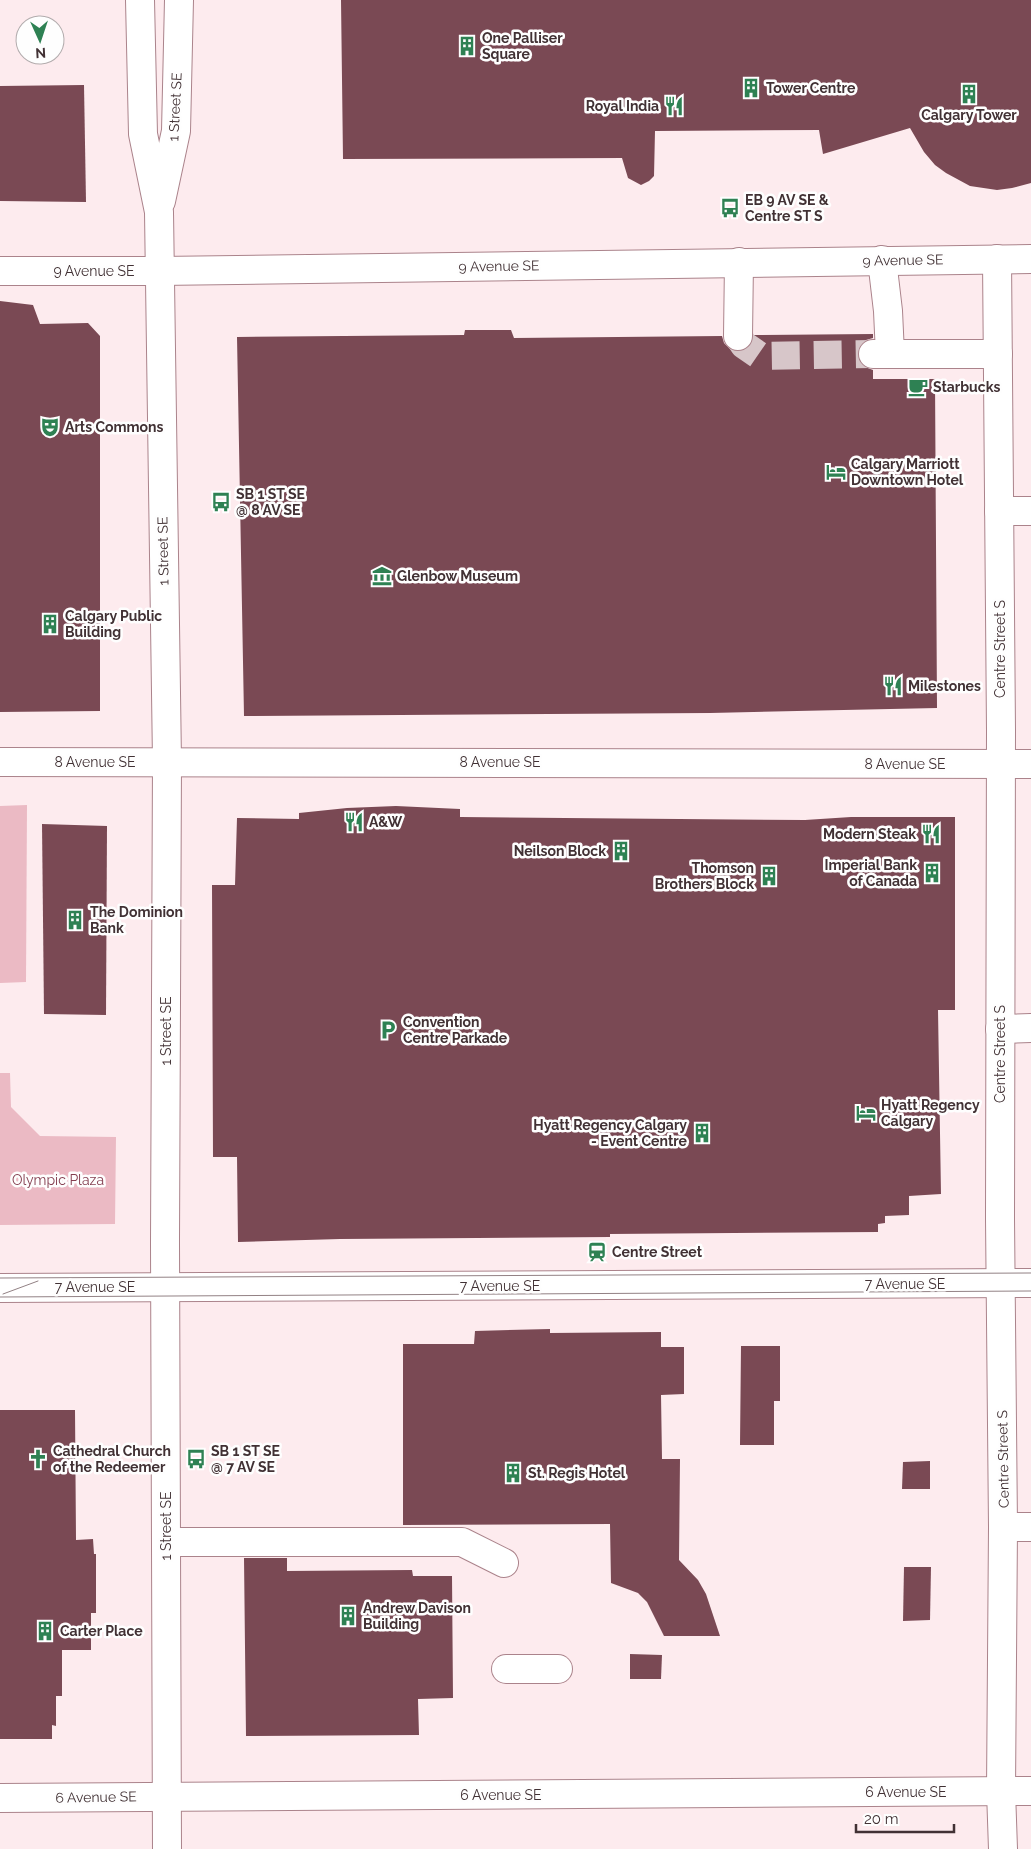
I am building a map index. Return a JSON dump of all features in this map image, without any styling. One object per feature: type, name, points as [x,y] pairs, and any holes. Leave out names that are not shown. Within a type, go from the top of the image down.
[{"type":"main road","name":"1 Street SE","points":[[140,0],[143,134],[159,212],[167,761],[167,1849]]},
{"type":"main road","name":"1 Street SE","points":[[159,212],[176,132],[179,0]]},
{"type":"main road","name":"Centre Street S","points":[[997,259],[1003,1527],[1001,1791],[1003,1849]]},
{"type":"main road","name":"9 Avenue SE","points":[[0,271],[159,271],[1031,259]]},
{"type":"main road","points":[[882,260],[888,311],[881,354],[998,354]]},
{"type":"main road","points":[[738,336],[739,262]]},
{"type":"main road","points":[[999,511],[1031,511]]},
{"type":"main road","name":"8 Avenue SE","points":[[0,762],[1031,764]]},
{"type":"main road","points":[[1000,1028],[1031,1028]]},
{"type":"main road","name":"7 Avenue SE","points":[[0,1288],[1031,1283]]},
{"type":"main road","points":[[1003,1527],[1031,1527]]},
{"type":"main road","points":[[166,1542],[462,1542],[504,1563]]},
{"type":"main road","points":[[506,1669],[558,1669]]},
{"type":"main road","name":"6 Avenue SE","points":[[0,1798],[1031,1791]]},
{"type":"green space","points":[[27,805],[26,982],[0,983],[0,806]]},
{"type":"green space","name":"Olympic Plaza","points":[[0,1073],[10,1073],[11,1107],[40,1136],[116,1137],[115,1224],[0,1225]]},
{"type":"building","points":[[341,0],[1031,0],[1031,183],[997,190],[970,186],[935,165],[924,152],[910,128],[823,154],[819,130],[655,131],[654,176],[641,185],[628,178],[622,158],[343,159]]},
{"type":"building","points":[[84,85],[86,202],[0,201],[0,86]]},
{"type":"building","points":[[0,301],[33,305],[40,324],[88,323],[100,336],[100,711],[0,712]]},
{"type":"building","points":[[465,330],[511,330],[514,338],[722,336],[724,343],[730,349],[738,352],[746,349],[751,344],[754,335],[873,334],[873,338],[866,340],[860,346],[857,354],[859,361],[865,367],[873,370],[873,379],[935,379],[937,708],[710,713],[244,716],[237,337],[464,335]]},
{"type":"building","points":[[396,806],[460,809],[460,817],[805,820],[851,817],[955,817],[955,1010],[938,1010],[941,1194],[909,1196],[909,1215],[885,1216],[885,1223],[878,1224],[878,1232],[610,1234],[610,1237],[340,1239],[238,1242],[237,1157],[213,1157],[212,885],[235,885],[237,818],[299,819],[299,813],[347,808]]},
{"type":"building","name":"The Dominion Bank","points":[[42,824],[107,826],[106,1015],[44,1014]]},
{"type":"building","points":[[550,1329],[550,1333],[661,1332],[661,1347],[684,1347],[684,1394],[661,1395],[662,1459],[680,1459],[679,1560],[698,1580],[706,1594],[720,1636],[664,1636],[647,1602],[638,1593],[611,1583],[610,1524],[403,1525],[403,1344],[474,1344],[475,1331]]},
{"type":"building","points":[[741,1346],[780,1346],[780,1401],[774,1401],[774,1445],[740,1445]]},
{"type":"building","name":"Carter Place","points":[[0,1410],[75,1410],[76,1540],[93,1539],[94,1554],[96,1554],[96,1613],[91,1613],[91,1650],[62,1650],[62,1696],[56,1696],[56,1726],[52,1725],[52,1739],[0,1739]]},
{"type":"building","points":[[930,1461],[930,1489],[902,1489],[903,1462]]},
{"type":"building","name":"Andrew Davison Building","points":[[244,1558],[287,1558],[287,1571],[412,1570],[413,1576],[452,1576],[453,1698],[418,1699],[419,1735],[246,1736]]},
{"type":"building","points":[[904,1567],[931,1567],[930,1620],[903,1621]]},
{"type":"building","points":[[630,1654],[662,1655],[661,1679],[630,1679]]},
{"type":"tunnel","points":[[738,336],[744,345],[760,356],[873,354]]},
{"type":"tram line","points":[[0,1278],[1031,1273]]},
{"type":"tram line","points":[[3,1294],[38,1281]]},
{"type":"tram line","points":[[0,1297],[1031,1291]]},
{"type":"place","name":"One Palliser Square","points":[[467,46]]},
{"type":"place","name":"Tower Centre","points":[[751,88]]},
{"type":"place","name":"Calgary Tower","points":[[969,94]]},
{"type":"place","name":"Royal India","points":[[674,106]]},
{"type":"place","name":"EB 9 AV SE & Centre ST S","points":[[730,208]]},
{"type":"place","name":"Starbucks","points":[[918,387]]},
{"type":"place","name":"Arts Commons","points":[[50,427]]},
{"type":"place","name":"Calgary Marriott Downtown Hotel","points":[[836,472]]},
{"type":"place","name":"SB 1 ST SE @ 8 AV SE","points":[[221,502]]},
{"type":"place","name":"Glenbow Museum","points":[[382,576]]},
{"type":"place","name":"Calgary Public Building","points":[[50,624]]},
{"type":"place","name":"Milestones","points":[[893,686]]},
{"type":"place","name":"A&W","points":[[354,822]]},
{"type":"place","name":"Modern Steak","points":[[931,834]]},
{"type":"place","name":"Neilson Block","points":[[621,851]]},
{"type":"place","name":"Imperial Bank of Canada","points":[[932,873]]},
{"type":"place","name":"Thomson Brothers Block","points":[[769,876]]},
{"type":"place","name":"The Dominion Bank","points":[[75,920]]},
{"type":"place","name":"Convention Centre Parkade","points":[[388,1030]]},
{"type":"place","name":"Hyatt Regency Calgary","points":[[866,1113]]},
{"type":"place","name":"Hyatt Regency Calgary - Event Centre","points":[[702,1133]]},
{"type":"place","name":"Centre Street","points":[[597,1252]]},
{"type":"place","name":"Cathedral Church of the Redeemer","points":[[38,1459]]},
{"type":"place","name":"SB 1 ST SE @ 7 AV SE","points":[[196,1459]]},
{"type":"place","name":"St. Regis Hotel","points":[[513,1473]]},
{"type":"place","name":"Andrew Davison Building","points":[[348,1616]]},
{"type":"place","name":"Carter Place","points":[[45,1631]]}]
